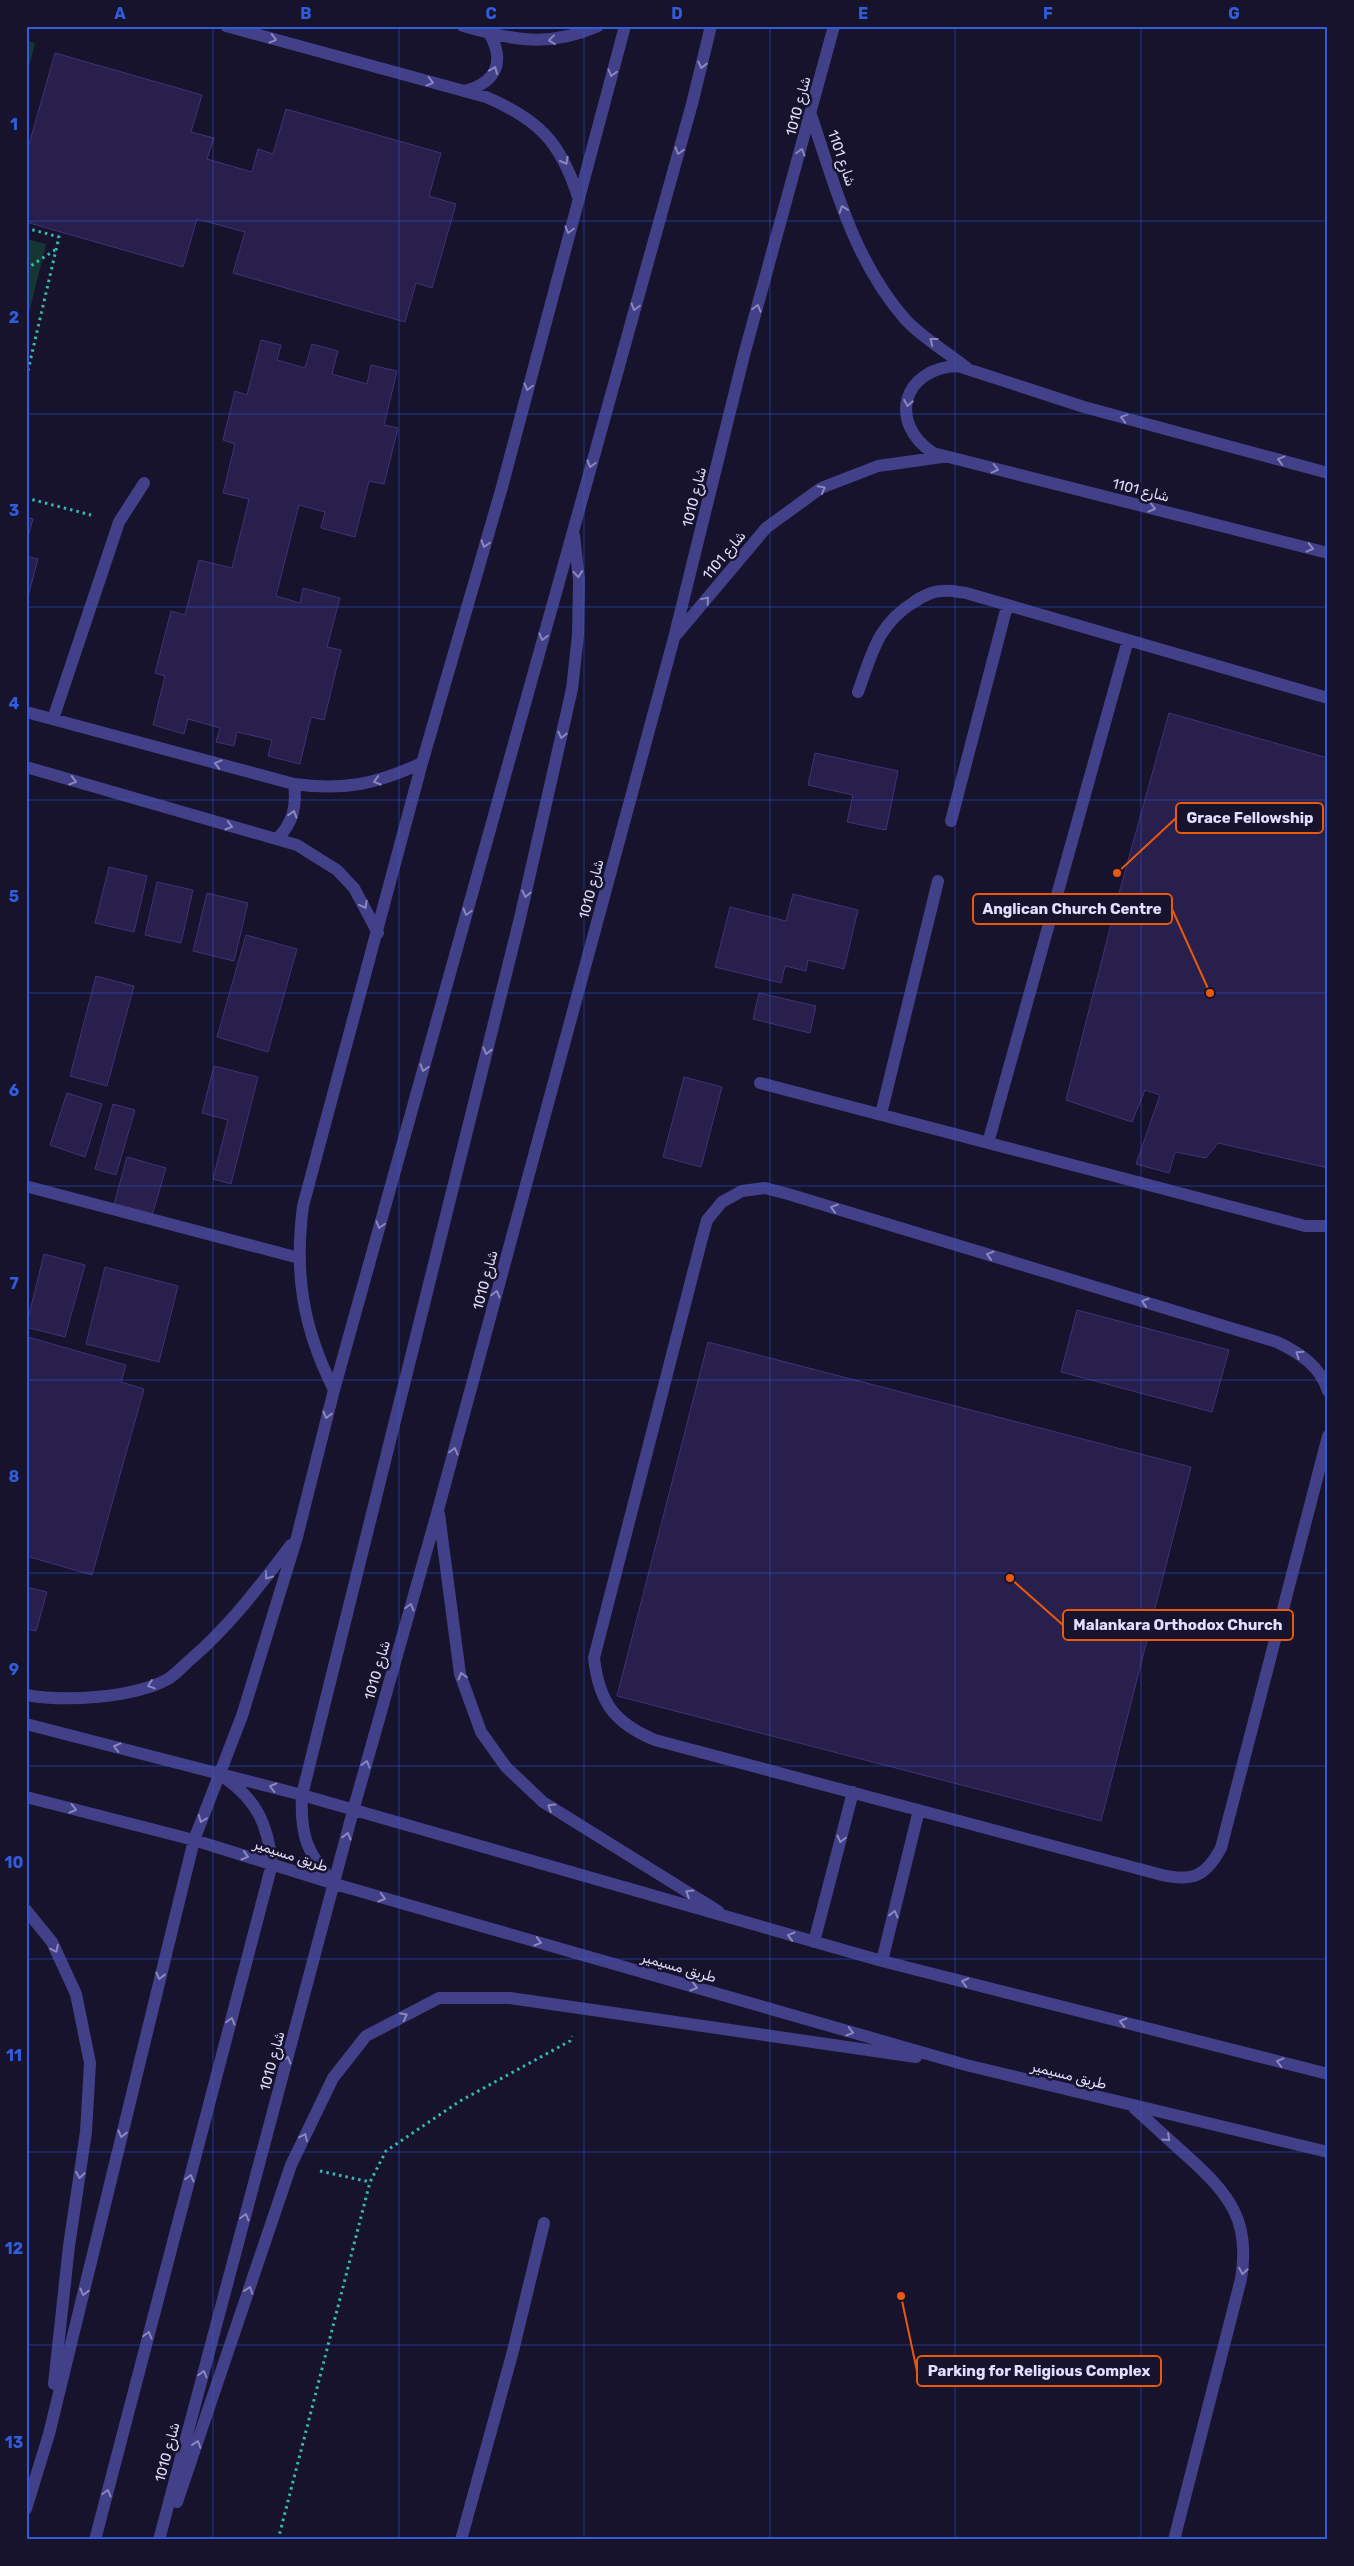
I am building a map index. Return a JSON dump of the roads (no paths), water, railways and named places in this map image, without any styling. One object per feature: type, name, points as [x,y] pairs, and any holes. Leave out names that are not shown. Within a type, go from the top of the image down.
[{"type":"street","points":[[226,26],[464,92],[512,108],[536,125],[560,154],[570,170],[578,197]]},
{"type":"street","points":[[463,26],[518,40],[548,41],[576,36],[598,26]]},
{"type":"street","points":[[334,1390],[319,1359],[308,1326],[301,1292],[299,1258],[303,1206],[378,933],[422,763],[502,487],[625,26]]},
{"type":"street","points":[[26,2508],[49,2434],[194,1840],[242,1716],[297,1536],[334,1390],[690,114],[711,26]]},
{"type":"street","name":"شارع 1010","points":[[159,2540],[353,1811],[438,1510],[674,638],[744,355],[834,26]]},
{"type":"street","points":[[464,92],[477,88],[488,81],[495,70],[498,57],[495,44],[489,33]]},
{"type":"street","name":"شارع 1101","points":[[811,115],[853,236],[878,281],[905,320],[971,371]]},
{"type":"street","name":"شارع 1101","points":[[1328,473],[1084,407],[958,366],[930,371],[918,380],[910,392],[906,406],[906,420],[911,434],[921,445],[933,453],[1328,553]]},
{"type":"street","name":"شارع 1101","points":[[674,638],[766,528],[821,488],[878,466],[947,457]]},
{"type":"street","points":[[53,719],[119,522],[144,483]]},
{"type":"street","points":[[335,1884],[318,1866],[306,1844],[301,1820],[302,1795],[520,918],[572,689],[578,635],[579,598],[574,526]]},
{"type":"street","points":[[858,692],[876,641],[887,623],[902,609],[921,598],[941,591],[966,593],[1328,698]]},
{"type":"street","points":[[950,821],[1007,606]]},
{"type":"street","points":[[988,1142],[1128,640]]},
{"type":"street","points":[[26,712],[294,784],[320,788],[372,783],[422,763]]},
{"type":"street","points":[[27,770],[297,845],[338,870],[354,888],[378,933]]},
{"type":"street","points":[[277,839],[292,820],[295,808],[294,784]]},
{"type":"street","points":[[881,1114],[938,881]]},
{"type":"street","points":[[760,1083],[1305,1226],[1328,1226]]},
{"type":"street","points":[[29,1187],[299,1258]]},
{"type":"street","points":[[1327,1443],[1221,1848],[1212,1864],[1198,1876],[1180,1879],[655,1740],[634,1731],[617,1718],[608,1706],[596,1679],[594,1658],[700,1242],[707,1220],[722,1202],[742,1191],[765,1188],[1277,1342],[1297,1352],[1314,1366],[1328,1392]]},
{"type":"street","points":[[438,1510],[460,1674],[481,1732],[486,1739],[506,1766],[543,1802],[730,1918]]},
{"type":"street","points":[[26,1695],[42,1698],[119,1696],[168,1679],[200,1651],[245,1605],[297,1536]]},
{"type":"street","points":[[26,1724],[302,1795],[882,1961],[1328,2074]]},
{"type":"street","points":[[95,2540],[272,1864],[269,1835],[257,1809],[238,1786],[219,1774]]},
{"type":"street","points":[[814,1942],[853,1792]]},
{"type":"street","name":"طريق مسيمير","points":[[26,1797],[194,1840],[335,1884],[966,2065],[1328,2152]]},
{"type":"street","points":[[882,1961],[919,1810]]},
{"type":"street","points":[[26,1910],[52,1942],[76,1994],[90,2063],[86,2132],[69,2246],[49,2434]]},
{"type":"street","points":[[164,2540],[291,2165],[333,2078],[366,2036],[439,1998],[510,1998],[966,2065]]},
{"type":"street","points":[[1131,2105],[1214,2180],[1228,2196],[1238,2215],[1245,2257],[1211,2402],[1174,2540]]},
{"type":"street","points":[[461,2540],[544,2223]]},
{"type":"place","name":"Grace Fellowship","points":[[1117,873]]},
{"type":"place","name":"Anglican Church Centre","points":[[1210,993]]},
{"type":"place","name":"Malankara Orthodox Church","points":[[1010,1578]]},
{"type":"place","name":"Parking for Religious Complex","points":[[901,2296]]}]
